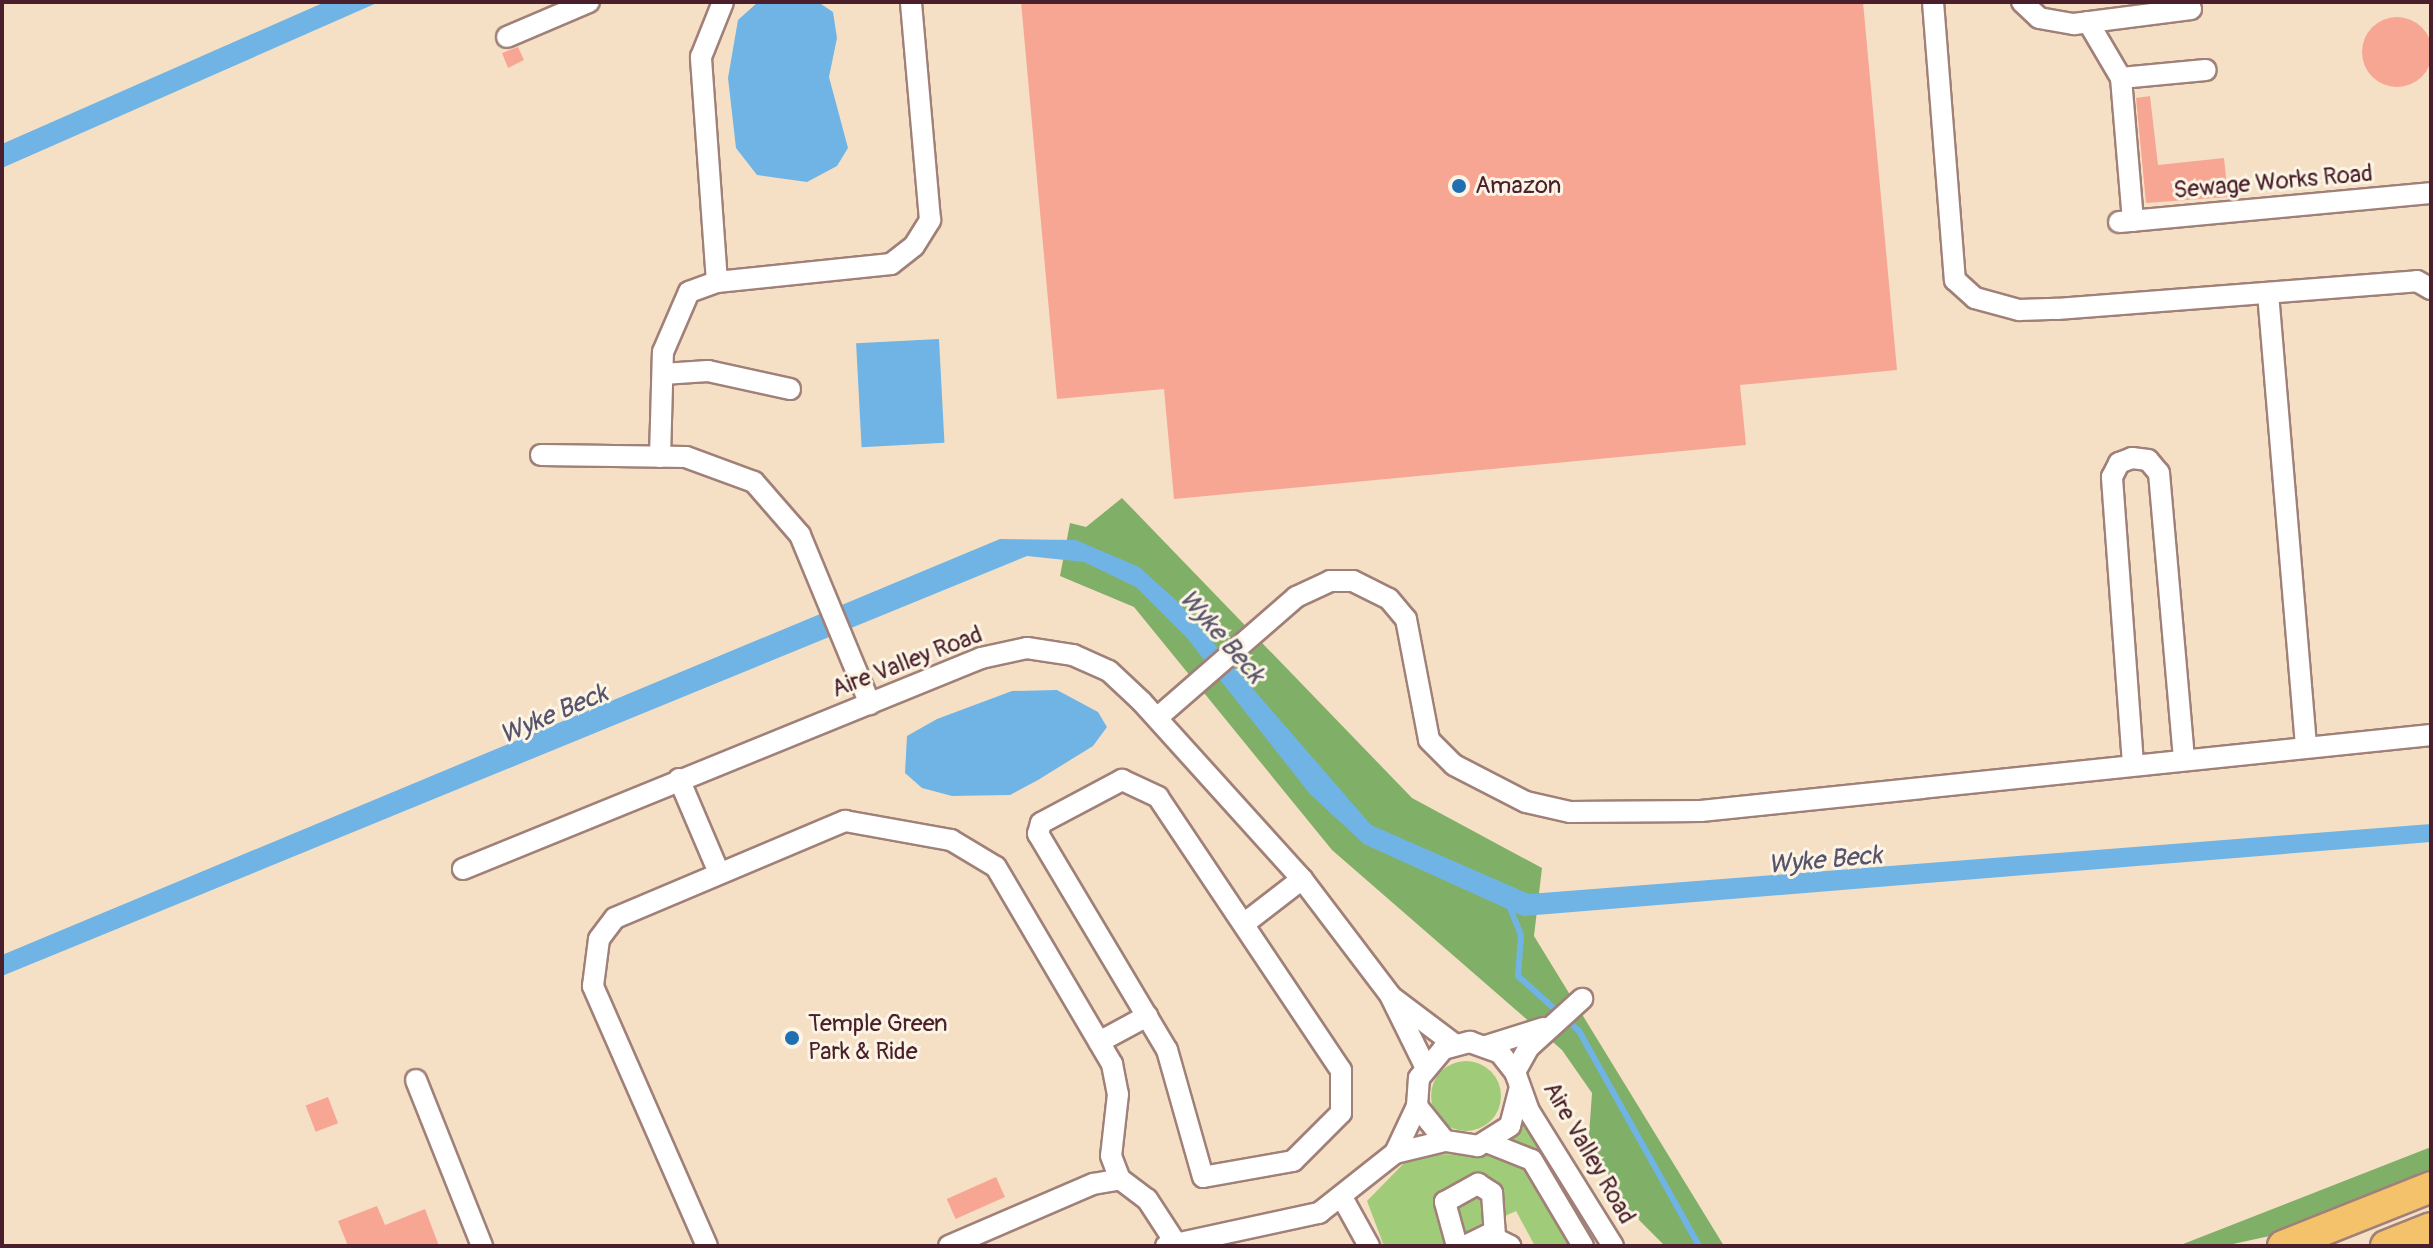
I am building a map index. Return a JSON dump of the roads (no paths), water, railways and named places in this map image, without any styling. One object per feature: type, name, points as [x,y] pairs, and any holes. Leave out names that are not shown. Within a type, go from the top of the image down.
[{"type":"highway","points":[[2283,1246],[2431,1187]]},
{"type":"highway","points":[[2386,1246],[2431,1228]]},
{"type":"street","points":[[507,37],[589,2]]},
{"type":"street","points":[[717,282],[701,71],[723,2]]},
{"type":"street","points":[[660,457],[663,374],[674,315],[689,292],[717,282],[891,264],[914,246],[930,220],[911,2]]},
{"type":"street","points":[[1933,2],[1955,280],[1975,298],[2019,310],[2417,281],[2431,289]]},
{"type":"street","points":[[2022,2],[2039,18],[2088,22],[2191,9]]},
{"type":"street","points":[[2088,22],[2121,78],[2206,70]]},
{"type":"street","name":"Sewage Works Road","points":[[2121,78],[2126,222],[2431,193]]},
{"type":"street","points":[[2268,293],[2306,745]]},
{"type":"street","points":[[663,374],[708,371],[790,389]]},
{"type":"street","points":[[541,455],[660,457],[724,465],[754,482],[780,504],[815,567],[870,704]]},
{"type":"street","points":[[2133,764],[2112,477],[2119,463],[2132,458],[2148,460],[2159,473],[2184,757]]},
{"type":"street","points":[[1157,718],[1261,625],[1311,586],[1330,581],[1371,586],[1406,619],[1429,740],[1454,765],[1526,802],[1570,812],[1701,811],[2184,757],[2431,735]]},
{"type":"street","name":"Aire Valley Road","points":[[463,869],[981,658],[1027,648],[1109,671],[1157,718],[1302,879],[1390,995],[1425,1066]]},
{"type":"street","points":[[679,779],[719,873]]},
{"type":"street","points":[[1109,782],[1141,785],[1183,830],[1341,1070],[1341,1113],[1293,1161],[1203,1177],[1175,1069],[1147,1016],[1045,848],[1041,823],[1109,782]]},
{"type":"street","points":[[707,1246],[593,986],[599,939],[615,918],[845,821],[977,849],[996,867],[1099,1042],[1117,1080],[1111,1156],[1120,1179],[1147,1199],[1170,1244],[1292,1221],[1343,1199],[1395,1153],[1417,1106],[1425,1066],[1454,1044],[1486,1046],[1549,1026]]},
{"type":"street","points":[[1245,923],[1302,879]]},
{"type":"street","name":"Aire Valley Road","points":[[1390,995],[1454,1044]]},
{"type":"street","points":[[1517,1079],[1549,1026],[1582,999]]},
{"type":"street","points":[[1099,1042],[1147,1016]]},
{"type":"street","name":"Aire Valley Road","points":[[1486,1046],[1517,1079],[1613,1246]]},
{"type":"street","name":"Aire Valley Road","points":[[1489,1143],[1517,1114],[1517,1079]]},
{"type":"street","points":[[416,1080],[482,1246]]},
{"type":"street","points":[[1417,1106],[1445,1141]]},
{"type":"street","name":"Aire Valley Road","points":[[1395,1153],[1445,1141],[1489,1143],[1532,1160],[1583,1246]]},
{"type":"street","points":[[949,1246],[1093,1184],[1120,1179]]},
{"type":"street","points":[[1457,1246],[1445,1202],[1478,1184],[1492,1193],[1503,1241],[1465,1246]]},
{"type":"street","points":[[1343,1199],[1369,1246]]},
{"type":"water","points":[[325,2],[379,2],[2,168],[2,144]]},
{"type":"water","points":[[758,2],[818,2],[833,12],[837,38],[829,77],[848,148],[837,166],[807,182],[757,175],[736,148],[728,78],[738,20]]},
{"type":"water","points":[[939,339],[944,443],[862,447],[856,343]]},
{"type":"water","points":[[1000,539],[1076,540],[1139,567],[1177,601],[1371,825],[1529,894],[2431,824],[2431,842],[1523,916],[1364,844],[1310,794],[1187,638],[1136,587],[1084,562],[1027,556],[2,976],[2,955]]},
{"type":"water","points":[[1057,690],[1098,712],[1107,727],[1093,746],[1038,780],[1010,795],[952,796],[922,788],[905,773],[907,736],[937,719],[1012,691]]},
{"type":"waterway","points":[[1508,903],[1521,936],[1518,976],[1579,1031],[1699,1246]]},
{"type":"place","name":"Amazon","points":[[1459,186]]},
{"type":"place","name":"Temple Green Park & Ride","points":[[792,1038]]},
{"type":"water label","name":"Wyke Beck","points":[[1221,637]]},
{"type":"water label","name":"Wyke Beck","points":[[554,715]]},
{"type":"water label","name":"Wyke Beck","points":[[1825,861]]}]
